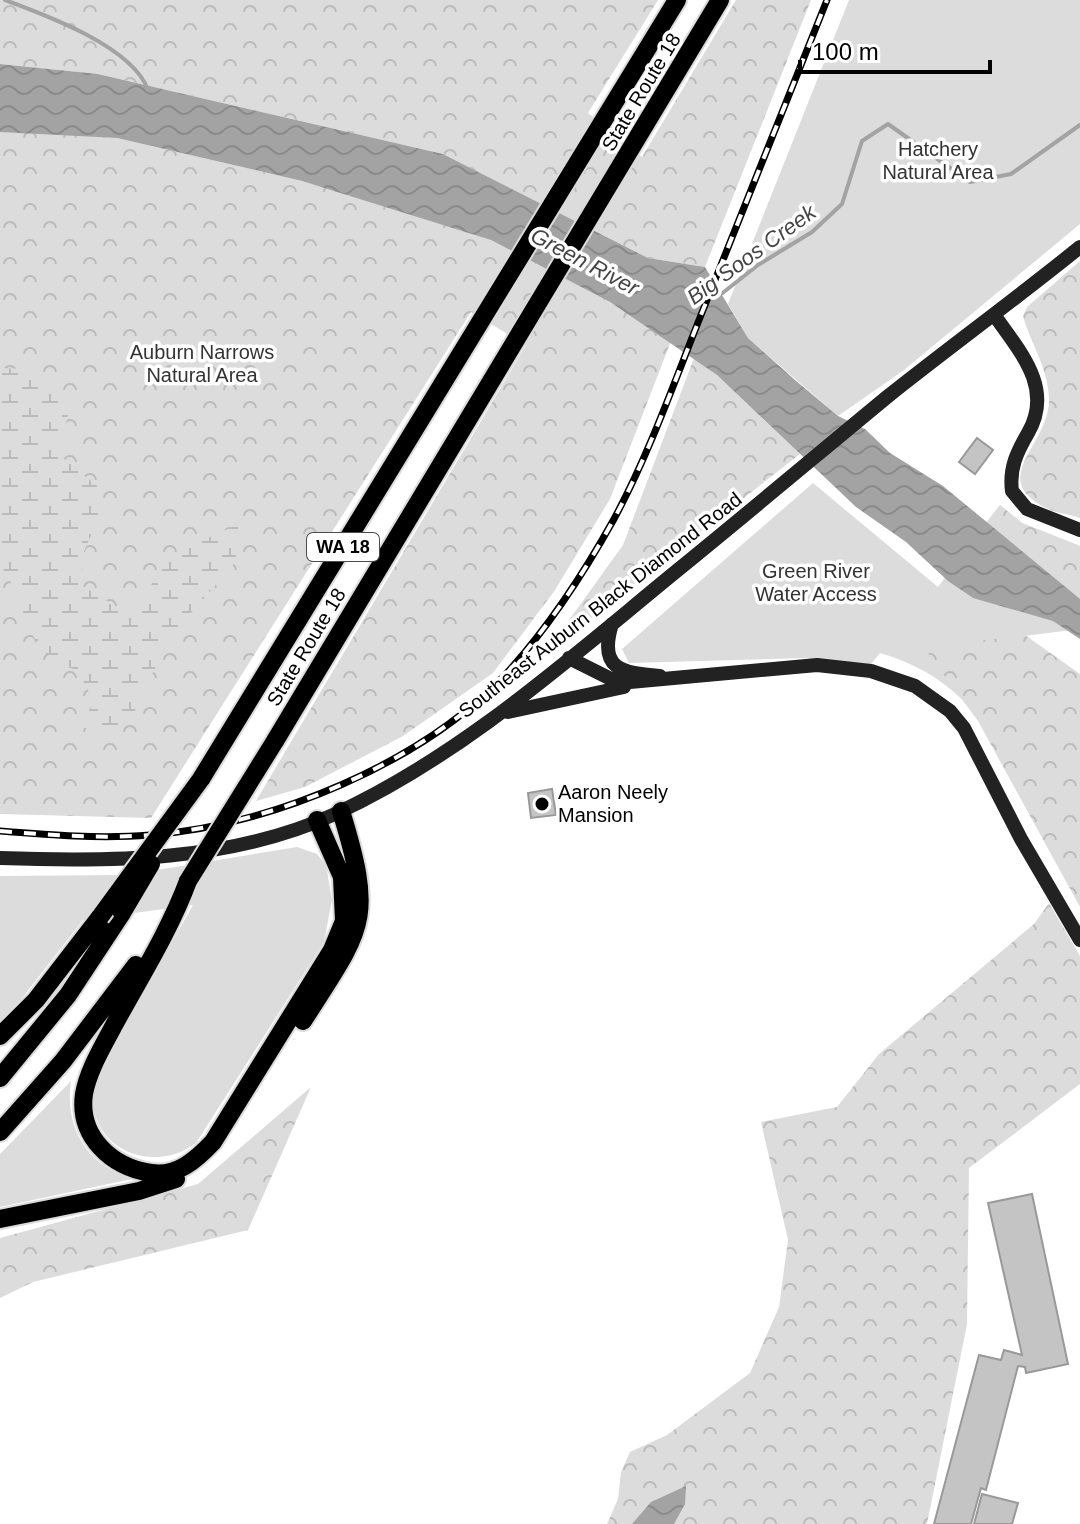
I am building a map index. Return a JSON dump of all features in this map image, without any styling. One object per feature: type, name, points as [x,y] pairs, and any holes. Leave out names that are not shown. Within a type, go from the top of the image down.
[{"type":"highway","name":"State Route 18","points":[[0,1078],[68,995],[122,913],[201,779],[609,117],[677,0]]},
{"type":"highway","name":"State Route 18","points":[[170,918],[188,881],[720,0]]},
{"type":"highway","points":[[0,1036],[36,1000],[201,779]]},
{"type":"highway","points":[[0,1219],[170,1182],[206,1162],[219,1148],[351,946],[358,928],[361,884],[341,811]]},
{"type":"highway","points":[[170,918],[106,1041],[84,1096],[88,1130],[102,1150],[123,1165],[156,1174],[185,1167],[213,1142],[339,936],[346,894],[338,864],[317,820]]},
{"type":"highway","points":[[0,1132],[102,1012],[170,918]]},
{"type":"main road","name":"Southeast Auburn Black Diamond Road","points":[[0,858],[135,860],[203,852],[341,811],[407,775],[496,716],[889,396],[1080,247]]},
{"type":"main road","points":[[995,316],[1025,359],[1039,393],[1039,407],[1013,465],[1012,491],[1027,509],[1080,530]]},
{"type":"main road","points":[[612,624],[606,643],[614,665],[627,672],[699,676]]},
{"type":"main road","points":[[569,658],[605,679],[636,685]]},
{"type":"main road","points":[[496,716],[526,706],[636,685],[789,666],[844,667],[893,677],[936,699],[950,711],[976,746],[1021,839],[1080,940]]},
{"type":"green space","points":[[0,0],[658,0],[588,113],[642,157],[736,0],[811,0],[705,267],[648,258],[443,154],[98,74],[0,64]]},
{"type":"green space","name":"Hatchery Natural Area","points":[[849,0],[1080,0],[1080,224],[904,370],[838,416],[748,338],[728,304]]},
{"type":"green space","name":"Auburn Narrows Natural Area","points":[[0,132],[117,138],[302,181],[420,216],[491,240],[610,302],[671,341],[610,499],[555,590],[493,673],[403,736],[305,787],[256,801],[526,345],[471,312],[151,818],[0,814]]},
{"type":"green space","points":[[1080,261],[1080,518],[1051,510],[1031,499],[1022,486],[1021,474],[1047,415],[1049,398],[1042,366],[1023,316],[1027,307]]},
{"type":"green space","points":[[694,358],[717,375],[800,454],[544,655],[623,545]]},
{"type":"green space","points":[[0,368],[23,369],[56,384],[69,412],[57,453],[97,486],[98,520],[84,551],[81,585],[131,616],[166,562],[239,524],[243,535],[233,565],[170,637],[129,723],[105,736],[81,726],[94,701],[77,670],[59,663],[36,641],[18,597],[0,565]]},
{"type":"green space","name":"Green River Water Access","points":[[813,483],[938,587],[1000,505],[1022,523],[1080,546],[1080,629],[1008,638],[986,725],[939,680],[913,665],[880,653],[871,664],[806,658],[629,663],[622,649]]},
{"type":"green space","points":[[1000,505],[1022,523],[1080,546],[1080,599],[986,523]]},
{"type":"green space","points":[[1025,635],[1080,674],[1080,907],[978,721],[924,648]]},
{"type":"green space","points":[[297,847],[317,854],[326,865],[332,900],[324,942],[196,1143],[162,1157],[145,1157],[114,1144],[95,1115],[94,1087],[105,1061],[193,905],[83,920],[19,1002],[0,1021],[0,876],[127,875]]},
{"type":"green space","points":[[1049,903],[1080,956],[1080,1084],[969,1168],[967,1324],[927,1524],[607,1524],[618,1499],[621,1472],[630,1452],[667,1435],[750,1373],[779,1307],[788,1240],[761,1122],[837,1107],[879,1054],[1034,924]]},
{"type":"green space","points":[[71,1081],[71,1114],[82,1142],[102,1165],[132,1179],[0,1207],[0,1154]]},
{"type":"green space","points":[[311,1087],[248,1230],[33,1282],[0,1298],[0,1238],[198,1184]]},
{"type":"water","name":"Green River","points":[[0,64],[98,74],[443,154],[648,258],[705,267],[748,338],[795,380],[838,416],[865,429],[890,453],[943,486],[1080,599],[1080,639],[1053,621],[973,598],[948,581],[906,542],[856,507],[717,375],[610,302],[491,240],[302,181],[117,138],[0,132]]},
{"type":"water","points":[[686,1486],[685,1504],[674,1524],[632,1524],[651,1502]]},
{"type":"building","points":[[977,438],[993,450],[975,474],[959,462]]},
{"type":"building","name":"Aaron Neely Mansion","points":[[552,789],[556,815],[531,818],[528,793]]},
{"type":"building","points":[[1032,1194],[1068,1364],[1026,1373],[1025,1367],[1018,1366],[986,1490],[981,1488],[971,1524],[934,1524],[979,1355],[1001,1360],[1004,1350],[1022,1355],[988,1203]]},
{"type":"building","points":[[982,1494],[1018,1503],[1012,1524],[974,1524]]},
{"type":"waterway","points":[[5,0],[43,14],[107,47],[139,74],[148,90]]},
{"type":"waterway","name":"Big Soos Creek","points":[[720,295],[758,265],[812,232],[842,204],[862,141],[888,124],[970,182],[1011,174],[1080,125]]},
{"type":"railway","points":[[0,831],[94,837],[150,835],[197,829],[294,803],[388,762],[432,736],[506,674],[564,600],[602,539],[639,469],[827,0]]},
{"type":"place","name":"Aaron Neely Mansion","points":[[542,804]]}]
